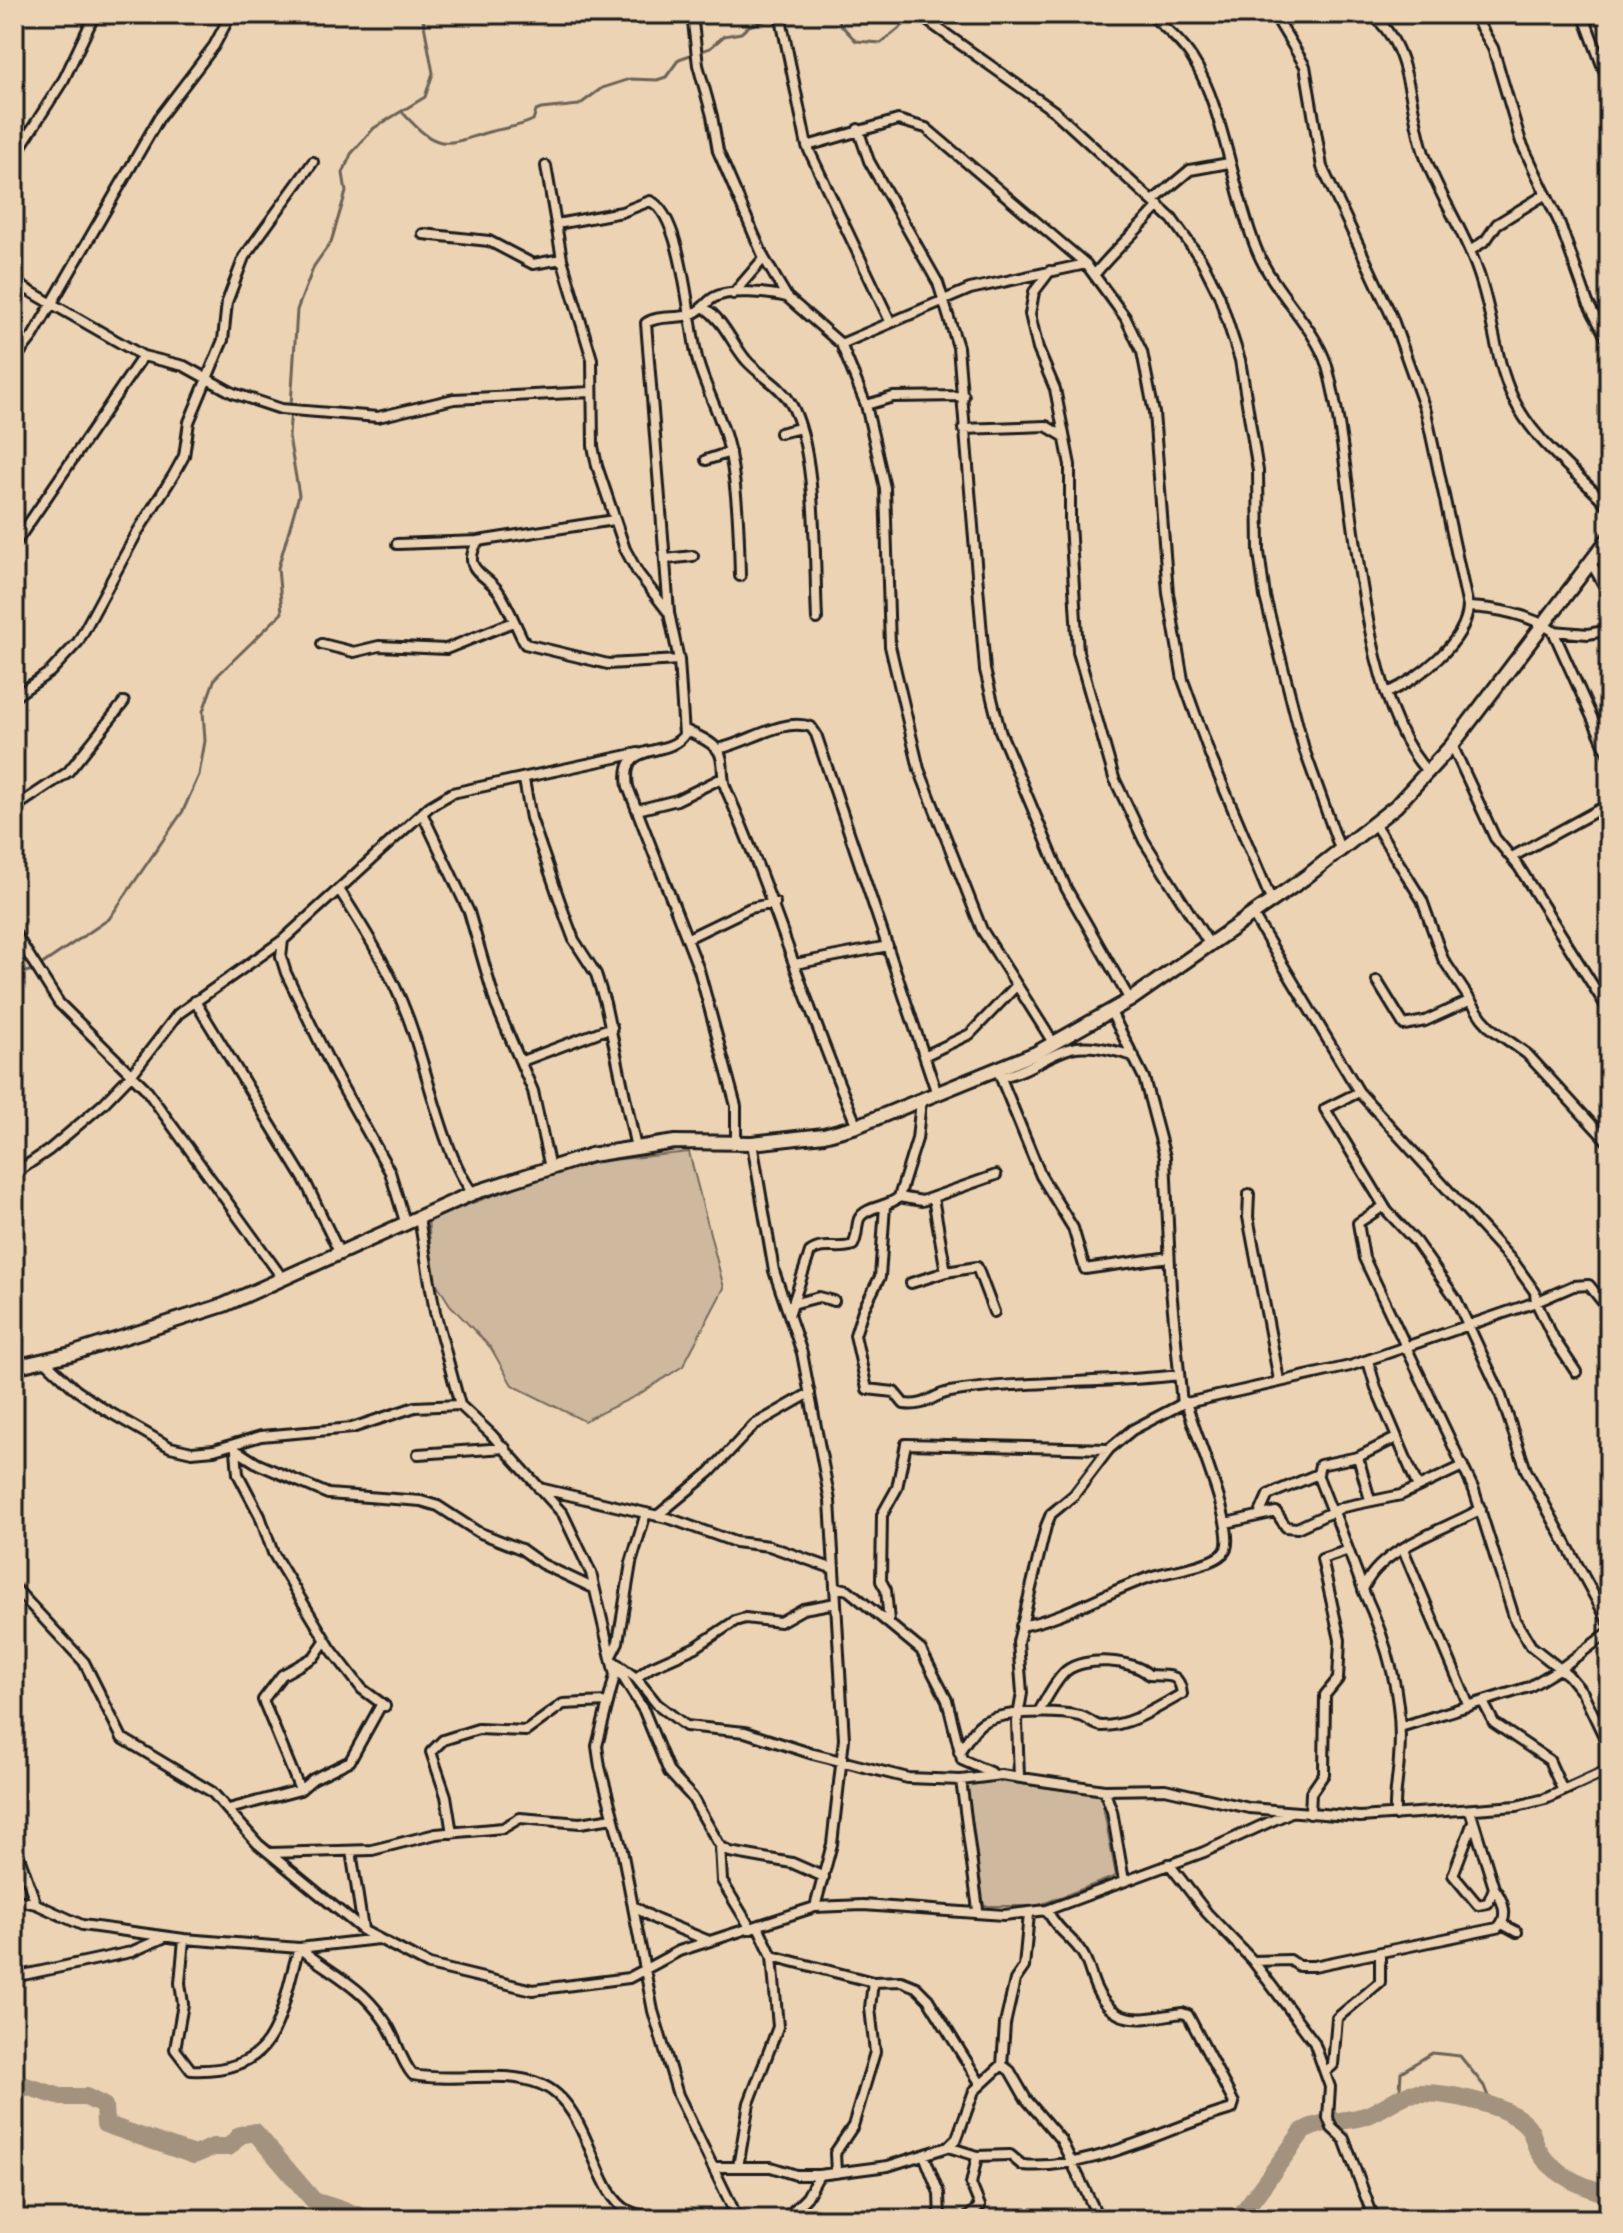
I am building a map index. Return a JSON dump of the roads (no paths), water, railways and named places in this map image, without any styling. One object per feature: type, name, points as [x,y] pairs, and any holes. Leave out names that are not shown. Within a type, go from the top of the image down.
[{"type":"street","points":[[14,157],[64,79],[95,14]]},
{"type":"street","points":[[14,360],[51,304],[159,118],[214,46],[231,14]]},
{"type":"street","points":[[692,14],[698,65],[718,151],[764,258],[787,297],[841,344],[866,405],[885,488],[890,646],[903,712],[919,769],[951,845],[969,905],[1054,1044]]},
{"type":"street","points":[[780,14],[807,146],[890,321]]},
{"type":"street","points":[[918,14],[1054,111],[1156,203],[1189,239],[1202,261],[1219,295],[1240,360],[1258,471],[1259,552],[1265,597],[1304,749],[1340,849]]},
{"type":"street","points":[[1150,14],[1179,41],[1201,73],[1262,262],[1292,311],[1314,337],[1327,368],[1370,621],[1387,693],[1405,745],[1429,773]]},
{"type":"street","points":[[1274,14],[1305,66],[1322,167],[1392,317],[1426,412],[1468,607],[1467,622],[1459,635],[1414,677],[1387,693]]},
{"type":"street","points":[[1371,14],[1388,31],[1404,62],[1411,107],[1426,159],[1470,251],[1485,293],[1505,379],[1520,412],[1530,427],[1609,507]]},
{"type":"street","points":[[1473,14],[1493,48],[1515,127],[1546,194],[1588,303],[1609,343]]},
{"type":"street","points":[[1583,14],[1609,84]]},
{"type":"street","points":[[807,146],[898,120],[926,128],[1086,264],[1125,317],[1146,366],[1154,413],[1168,593],[1183,680],[1210,755],[1272,902]]},
{"type":"street","points":[[858,129],[869,161],[928,262],[944,299],[958,347],[964,396],[963,429],[975,513],[985,670],[1000,731],[1066,888],[1130,1000]]},
{"type":"street","points":[[14,697],[67,657],[98,611],[138,531],[184,456],[189,422],[223,340],[227,302],[244,257],[313,162]]},
{"type":"street","points":[[1095,274],[1126,236],[1140,228],[1156,203],[1190,170],[1229,163]]},
{"type":"street","points":[[546,166],[562,259],[589,344],[593,446],[614,520],[638,573],[669,613]]},
{"type":"street","points":[[1470,251],[1486,240],[1497,224],[1546,194]]},
{"type":"street","points":[[557,224],[622,212],[644,202],[656,203],[674,238],[699,364],[720,415],[730,452],[739,507],[740,576]]},
{"type":"street","points":[[423,234],[489,241],[533,264],[562,259]]},
{"type":"street","points":[[733,294],[764,258]]},
{"type":"street","points":[[841,344],[890,321],[993,282],[1086,264]]},
{"type":"street","points":[[1050,271],[1034,292],[1030,314],[1038,349],[1055,389],[1072,476],[1070,523],[1078,652],[1104,748],[1144,841],[1210,945]]},
{"type":"street","points":[[14,282],[143,356],[184,366],[233,393],[270,407],[370,417],[454,399],[591,392]]},
{"type":"street","points":[[14,1174],[49,1150],[132,1074],[178,1014],[283,940],[422,813],[452,793],[524,780],[678,742],[685,730],[679,660],[669,613],[645,330],[650,320],[690,315],[705,308],[712,298],[769,293],[787,297]]},
{"type":"street","points":[[705,308],[720,318],[749,363],[783,392],[800,428],[808,464],[817,619]]},
{"type":"street","points":[[14,545],[143,356]]},
{"type":"street","points":[[866,405],[893,397],[964,396]]},
{"type":"street","points":[[963,429],[1046,426],[1063,436]]},
{"type":"street","points":[[780,433],[800,428]]},
{"type":"street","points":[[706,460],[730,452]]},
{"type":"street","points":[[397,544],[478,541],[614,520]]},
{"type":"street","points":[[14,1367],[171,1323],[283,1279],[473,1193],[591,1155],[700,1140],[752,1143],[808,1138],[857,1126],[937,1094],[1000,1074],[1130,1000],[1272,902],[1374,823],[1429,773],[1548,627],[1590,561],[1609,538]]},
{"type":"street","points":[[478,541],[472,559],[477,576],[500,593],[525,644],[608,664],[679,660]]},
{"type":"street","points":[[666,559],[693,556]]},
{"type":"street","points":[[1590,561],[1609,594]]},
{"type":"street","points":[[1468,607],[1488,608],[1548,627],[1588,634],[1609,630]]},
{"type":"street","points":[[322,644],[354,652],[379,646],[446,649],[513,622]]},
{"type":"street","points":[[1548,627],[1609,755]]},
{"type":"street","points":[[14,808],[68,772],[124,702]]},
{"type":"street","points":[[717,749],[745,743],[789,725],[811,727],[937,1094]]},
{"type":"street","points":[[685,730],[717,749],[722,756],[722,778],[775,903],[820,1039],[857,1126]]},
{"type":"street","points":[[1452,745],[1495,838],[1512,857],[1609,1011]]},
{"type":"street","points":[[643,752],[627,766],[628,787],[688,938],[736,1106],[736,1142]]},
{"type":"street","points":[[637,810],[677,800],[722,778]]},
{"type":"street","points":[[524,780],[531,818],[565,916],[574,940],[596,974],[612,1027],[636,1148]]},
{"type":"street","points":[[1512,857],[1609,804]]},
{"type":"street","points":[[422,813],[469,912],[496,1005],[533,1091],[550,1168]]},
{"type":"street","points":[[1374,823],[1422,900],[1443,959],[1469,1001],[1492,1029],[1527,1054],[1609,1143]]},
{"type":"street","points":[[340,891],[365,930],[406,1013],[448,1138],[473,1193]]},
{"type":"street","points":[[688,938],[750,908],[775,903]]},
{"type":"street","points":[[1253,915],[1359,1092],[1515,1264],[1535,1292],[1536,1302],[1554,1339],[1576,1372]]},
{"type":"street","points":[[14,932],[67,1014],[132,1074],[210,1175],[283,1279]]},
{"type":"street","points":[[283,940],[281,957],[286,973],[335,1074],[390,1172],[406,1225]]},
{"type":"street","points":[[795,964],[888,946]]},
{"type":"street","points":[[1377,981],[1404,1025],[1443,1014],[1469,1001]]},
{"type":"street","points":[[926,1055],[970,1034],[1016,986]]},
{"type":"street","points":[[195,1001],[305,1181],[340,1254]]},
{"type":"street","points":[[1021,1626],[1083,1608],[1152,1576],[1217,1559],[1226,1550],[1226,1523],[1184,1403],[1179,1375],[1169,1257],[1165,1157],[1153,1104],[1134,1056],[1111,1012]]},
{"type":"street","points":[[522,1061],[612,1027]]},
{"type":"street","points":[[1000,1074],[1020,1073],[1071,1048],[1107,1050],[1134,1056]]},
{"type":"street","points":[[1000,1074],[1041,1176],[1073,1228],[1082,1266],[1089,1270],[1169,1257]]},
{"type":"street","points":[[1359,1092],[1325,1109],[1384,1206],[1434,1266],[1456,1299],[1500,1393],[1526,1470],[1609,1623]]},
{"type":"street","points":[[789,1315],[810,1252],[825,1245],[846,1248],[853,1245],[859,1218],[865,1212],[885,1206],[899,1197],[917,1139],[921,1101]]},
{"type":"street","points":[[752,1143],[774,1271],[810,1393],[826,1475],[836,1587],[844,1710],[843,1761],[834,1832],[815,1907]]},
{"type":"street","points":[[899,1197],[910,1202],[933,1198],[996,1175]]},
{"type":"street","points":[[1249,1194],[1248,1217],[1279,1380]]},
{"type":"street","points":[[933,1198],[946,1272]]},
{"type":"street","points":[[885,1206],[880,1277],[863,1310],[855,1335],[867,1389],[894,1392],[904,1404],[917,1406],[949,1392],[1117,1383],[1179,1375]]},
{"type":"street","points":[[1384,1206],[1358,1223],[1364,1258],[1481,1509],[1515,1620],[1531,1646],[1561,1668],[1583,1693],[1609,1747]]},
{"type":"street","points":[[299,1948],[359,1988],[386,2022],[405,2066],[413,2075],[515,2080],[540,2084],[553,2092],[574,2115],[612,2196],[628,2211],[650,2216],[738,2217],[678,2095],[653,2011],[633,1906],[601,1778],[597,1746],[615,1675],[591,1573],[573,1530],[505,1448],[460,1405],[435,1312],[419,1218]]},
{"type":"street","points":[[911,1283],[946,1272],[977,1267],[994,1312]]},
{"type":"street","points":[[1019,1777],[1018,1714],[1022,1693],[1018,1653],[1021,1626],[1051,1514],[1074,1495],[1109,1449],[1132,1430],[1184,1403],[1368,1361],[1468,1328],[1573,1286],[1589,1285],[1609,1310]]},
{"type":"street","points":[[792,1304],[819,1297],[834,1301]]},
{"type":"street","points":[[44,1360],[76,1390],[170,1447],[201,1452],[276,1434],[352,1428],[415,1407],[460,1405]]},
{"type":"street","points":[[1368,1361],[1418,1487]]},
{"type":"street","points":[[657,1516],[710,1472],[754,1425],[810,1393]]},
{"type":"street","points":[[1395,1815],[1400,1727],[1391,1660],[1317,1474],[1320,1465],[1358,1457],[1396,1438]]},
{"type":"street","points":[[889,1621],[886,1590],[881,1581],[882,1515],[897,1488],[906,1444],[1109,1449]]},
{"type":"street","points":[[235,1446],[258,1464],[328,1494],[421,1501],[438,1506],[478,1532],[521,1549],[542,1564],[593,1588]]},
{"type":"street","points":[[229,1809],[300,1790],[352,1758],[383,1706],[362,1689],[325,1641],[273,1553],[260,1516],[238,1474],[235,1446]]},
{"type":"street","points":[[418,1454],[505,1448]]},
{"type":"street","points":[[1358,1457],[1370,1500]]},
{"type":"street","points":[[1226,1523],[1260,1513],[1280,1513],[1290,1528],[1370,1500],[1389,1499],[1463,1466]]},
{"type":"street","points":[[1260,1513],[1263,1502],[1275,1490],[1317,1474]]},
{"type":"street","points":[[539,1487],[697,1527],[735,1542],[769,1546],[834,1569]]},
{"type":"street","points":[[1363,1590],[1368,1575],[1403,1549],[1432,1530],[1481,1509]]},
{"type":"street","points":[[612,1658],[618,1642],[631,1563],[646,1513]]},
{"type":"street","points":[[1403,1549],[1469,1706]]},
{"type":"street","points":[[1310,1814],[1311,1793],[1324,1774],[1325,1695],[1338,1679],[1340,1640],[1322,1559],[1346,1551]]},
{"type":"street","points":[[14,1587],[76,1651],[92,1674],[122,1738],[212,1792],[270,1853],[364,1931],[445,1970],[503,1980],[533,1990],[629,1978],[679,1951],[815,1907],[863,1905],[1029,1914],[1047,1910],[1169,1864],[1289,1813]]},
{"type":"street","points":[[836,1587],[848,1590],[916,1643],[933,1668],[947,1700],[959,1752],[967,1765],[1001,1775],[1104,1790],[1165,1789],[1289,1813],[1395,1815],[1526,1805],[1609,1770]]},
{"type":"street","points":[[636,1678],[651,1667],[696,1647],[735,1621],[745,1618],[780,1622],[814,1605],[836,1603]]},
{"type":"street","points":[[1400,1727],[1529,1687],[1561,1668],[1609,1632]]},
{"type":"street","points":[[300,1790],[263,1700],[282,1675],[314,1657],[325,1641]]},
{"type":"street","points":[[612,1658],[636,1678],[657,1704],[686,1726],[745,1732],[908,1778],[961,1780],[1001,1775]]},
{"type":"street","points":[[612,1658],[644,1711],[669,1772],[692,1797],[720,1846],[722,1881],[772,1956],[777,2035],[768,2049],[749,2103],[738,2167]]},
{"type":"street","points":[[959,1752],[982,1723],[1018,1714],[1038,1713],[1080,1716],[1100,1726],[1112,1725],[1144,1715],[1182,1694],[1182,1688],[1174,1675],[1168,1673],[1149,1675],[1142,1668],[1098,1662],[1072,1667],[1065,1672],[1038,1713]]},
{"type":"street","points":[[452,1833],[446,1796],[431,1752],[436,1745],[478,1729],[526,1731],[563,1704],[607,1702]]},
{"type":"street","points":[[1483,1702],[1494,1723],[1549,1760],[1563,1791]]},
{"type":"street","points":[[961,1780],[978,1910]]},
{"type":"street","points":[[1104,1790],[1112,1811],[1124,1881]]},
{"type":"street","points":[[1470,1810],[1494,1888],[1502,1899],[1502,1924]]},
{"type":"street","points":[[270,1853],[386,1848],[452,1833],[503,1828],[520,1818],[580,1823],[613,1818]]},
{"type":"street","points":[[1473,1822],[1453,1875],[1478,1905],[1488,1903],[1494,1888]]},
{"type":"street","points":[[14,1842],[36,1904]]},
{"type":"street","points":[[720,1846],[730,1852],[792,1863],[824,1877]]},
{"type":"street","points":[[351,1851],[364,1931]]},
{"type":"street","points":[[1169,1864],[1207,1913],[1253,1961],[1299,2026],[1309,2034],[1330,2087],[1328,2118],[1332,2128],[1344,2139],[1374,2219]]},
{"type":"street","points":[[14,1899],[36,1904],[82,1925],[184,1939],[299,1948],[379,1939]]},
{"type":"street","points":[[633,1906],[655,1919],[710,1941]]},
{"type":"street","points":[[948,2147],[977,2156],[1004,2154],[1022,2165],[1095,2159],[1234,2107],[1188,2015],[1182,2013],[1130,2021],[1122,2018],[1099,1994],[1083,1954],[1062,1935],[1047,1910]]},
{"type":"street","points":[[715,2167],[819,2175],[888,2166],[948,2147],[957,2138],[980,2083],[1002,2065],[1005,2024],[1015,1980],[1024,1967],[1029,1914]]},
{"type":"street","points":[[1253,1961],[1290,1960],[1299,1966],[1314,1966],[1497,1928],[1502,1924]]},
{"type":"street","points":[[1502,1924],[1517,1932]]},
{"type":"street","points":[[14,1977],[131,1952],[166,1937]]},
{"type":"street","points":[[184,1939],[180,1983],[183,2004],[175,2049],[191,2070],[207,2070],[257,2056],[266,2046],[276,2031],[299,1948]]},
{"type":"street","points":[[1325,2072],[1333,2065],[1337,2018],[1380,1982],[1380,1953]]},
{"type":"street","points":[[772,1956],[873,1982],[901,1981],[916,1987],[928,1999],[980,2083]]},
{"type":"street","points":[[836,2173],[835,2153],[853,2126],[875,2052],[870,2008],[873,1982]]},
{"type":"street","points":[[1002,2065],[1010,2071],[1026,2099],[1061,2140],[1099,2219]]},
{"type":"street","points":[[924,2155],[939,2193],[940,2219]]},
{"type":"street","points":[[966,2219],[980,2206],[971,2184],[977,2156]]},
{"type":"street","points":[[785,2219],[807,2197],[819,2175]]},
{"type":"waterway","points":[[14,976],[35,969],[109,919],[183,811],[199,775],[205,741],[203,711],[215,678],[282,613],[278,568],[299,495],[289,437],[297,310],[314,266],[331,242],[346,192],[343,173],[351,154],[374,128],[425,97],[433,73],[422,14]]},
{"type":"waterway","points":[[837,14],[840,24],[856,41],[881,43],[917,14]]},
{"type":"waterway","points":[[403,113],[432,139],[440,142],[459,141],[533,120],[536,111],[541,109],[579,105],[602,88],[630,79],[657,80],[666,77],[679,59],[710,48],[724,36],[741,33],[749,26],[779,16]]},
{"type":"waterway","points":[[1348,2118],[1400,2090],[1401,2072],[1432,2053],[1460,2056],[1484,2086],[1492,2107]]},
{"type":"waterway","points":[[14,2077],[16,2083],[61,2097],[86,2097],[104,2106],[105,2124],[194,2155],[213,2147],[229,2147],[240,2135],[255,2132],[314,2201],[370,2219]]},
{"type":"waterway","points":[[1238,2219],[1303,2131],[1368,2115],[1401,2097],[1418,2093],[1471,2100],[1506,2112],[1528,2127],[1544,2159],[1560,2173],[1579,2184],[1609,2194]]}]
